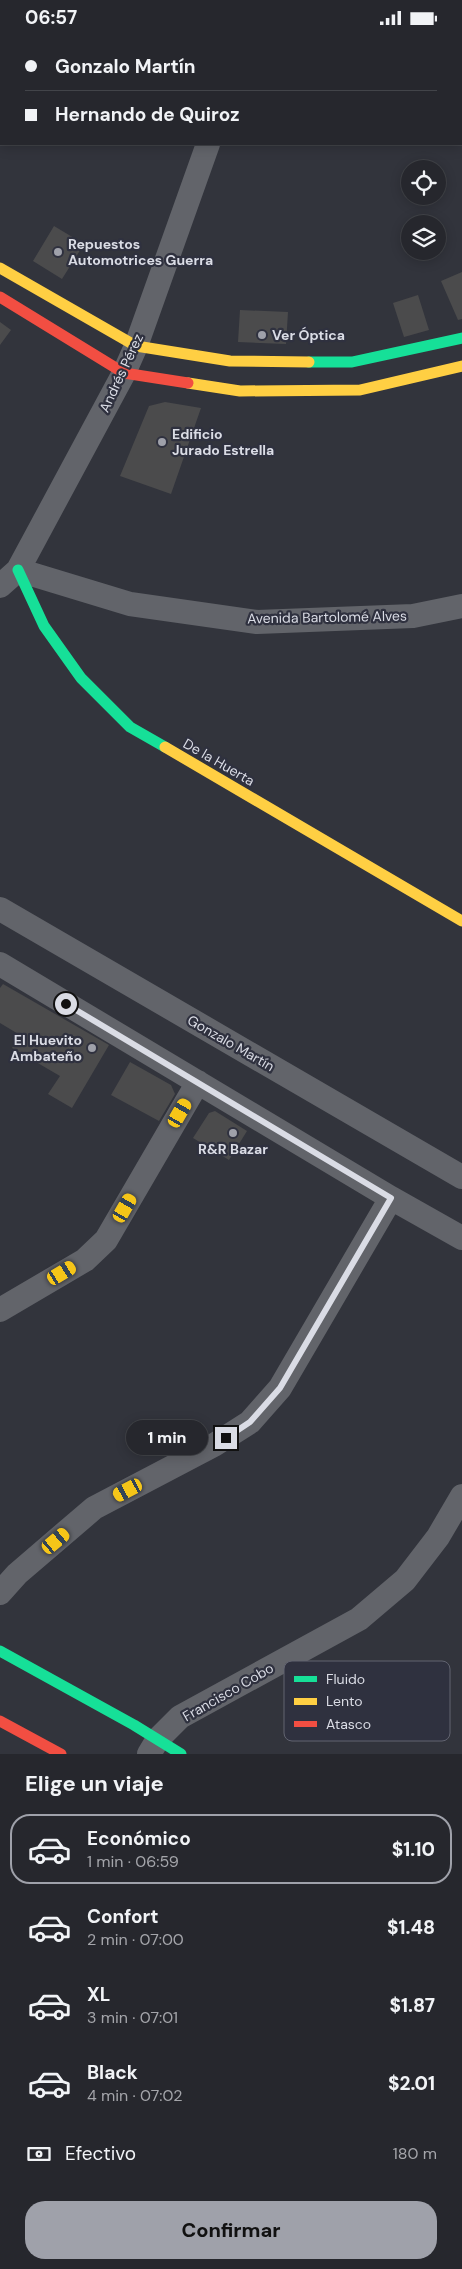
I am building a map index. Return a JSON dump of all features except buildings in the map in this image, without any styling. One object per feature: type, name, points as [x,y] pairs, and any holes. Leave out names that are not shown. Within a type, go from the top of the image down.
[{"type":"street","name":"Andrés Pérez","points":[[0,586],[18,570],[124,373],[136,346],[208,145]]},
{"type":"street","points":[[0,267],[136,346],[230,361],[352,362],[462,338]]},
{"type":"street","points":[[0,297],[124,373],[240,391],[360,390],[462,366]]},
{"type":"street","name":"Avenida Bartolomé Alves","points":[[18,570],[130,604],[257,622],[413,616],[462,606]]},
{"type":"street","name":"De la Huerta","points":[[18,570],[44,627],[81,678],[130,727],[462,921]]},
{"type":"street","name":"Gonzalo Martín","points":[[0,909],[462,1177]]},
{"type":"street","points":[[0,965],[391,1198],[462,1238]]},
{"type":"street","points":[[0,1310],[85,1260],[106,1240],[198,1082]]},
{"type":"street","points":[[0,1593],[17,1574],[94,1508],[214,1445],[250,1422],[280,1388],[391,1198]]},
{"type":"street","name":"Francisco Cobo","points":[[154,1747],[180,1717],[359,1619],[405,1580],[438,1537],[462,1496]]},
{"type":"street","points":[[0,1651],[154,1747],[181,1754]]},
{"type":"street","points":[[0,1721],[61,1754]]},
{"type":"traffic: fast","points":[[309,362],[352,362],[462,338]]},
{"type":"traffic: fast","points":[[18,570],[44,626],[81,678],[130,727],[165,747]]},
{"type":"traffic: fast","points":[[0,1651],[134,1725],[181,1754]]},
{"type":"traffic: slow","points":[[0,268],[136,346],[230,361],[309,362]]},
{"type":"traffic: slow","points":[[188,383],[240,391],[360,390],[462,366]]},
{"type":"traffic: slow","points":[[165,747],[462,921]]},
{"type":"traffic: jam","points":[[0,297],[124,373],[188,383]]},
{"type":"traffic: jam","points":[[0,1721],[61,1754]]},
{"type":"place","name":"Repuestos Automotrices Guerra","points":[[58,252]]},
{"type":"place","name":"Ver Óptica","points":[[262,335]]},
{"type":"place","name":"Edificio Jurado Estrella","points":[[162,442]]},
{"type":"place","name":"El Huevito Ambateño","points":[[92,1048]]},
{"type":"place","name":"R&R Bazar","points":[[233,1133]]},
{"type":"route","points":[[66,1004],[391,1198],[280,1388],[250,1422],[226,1438]]}]
